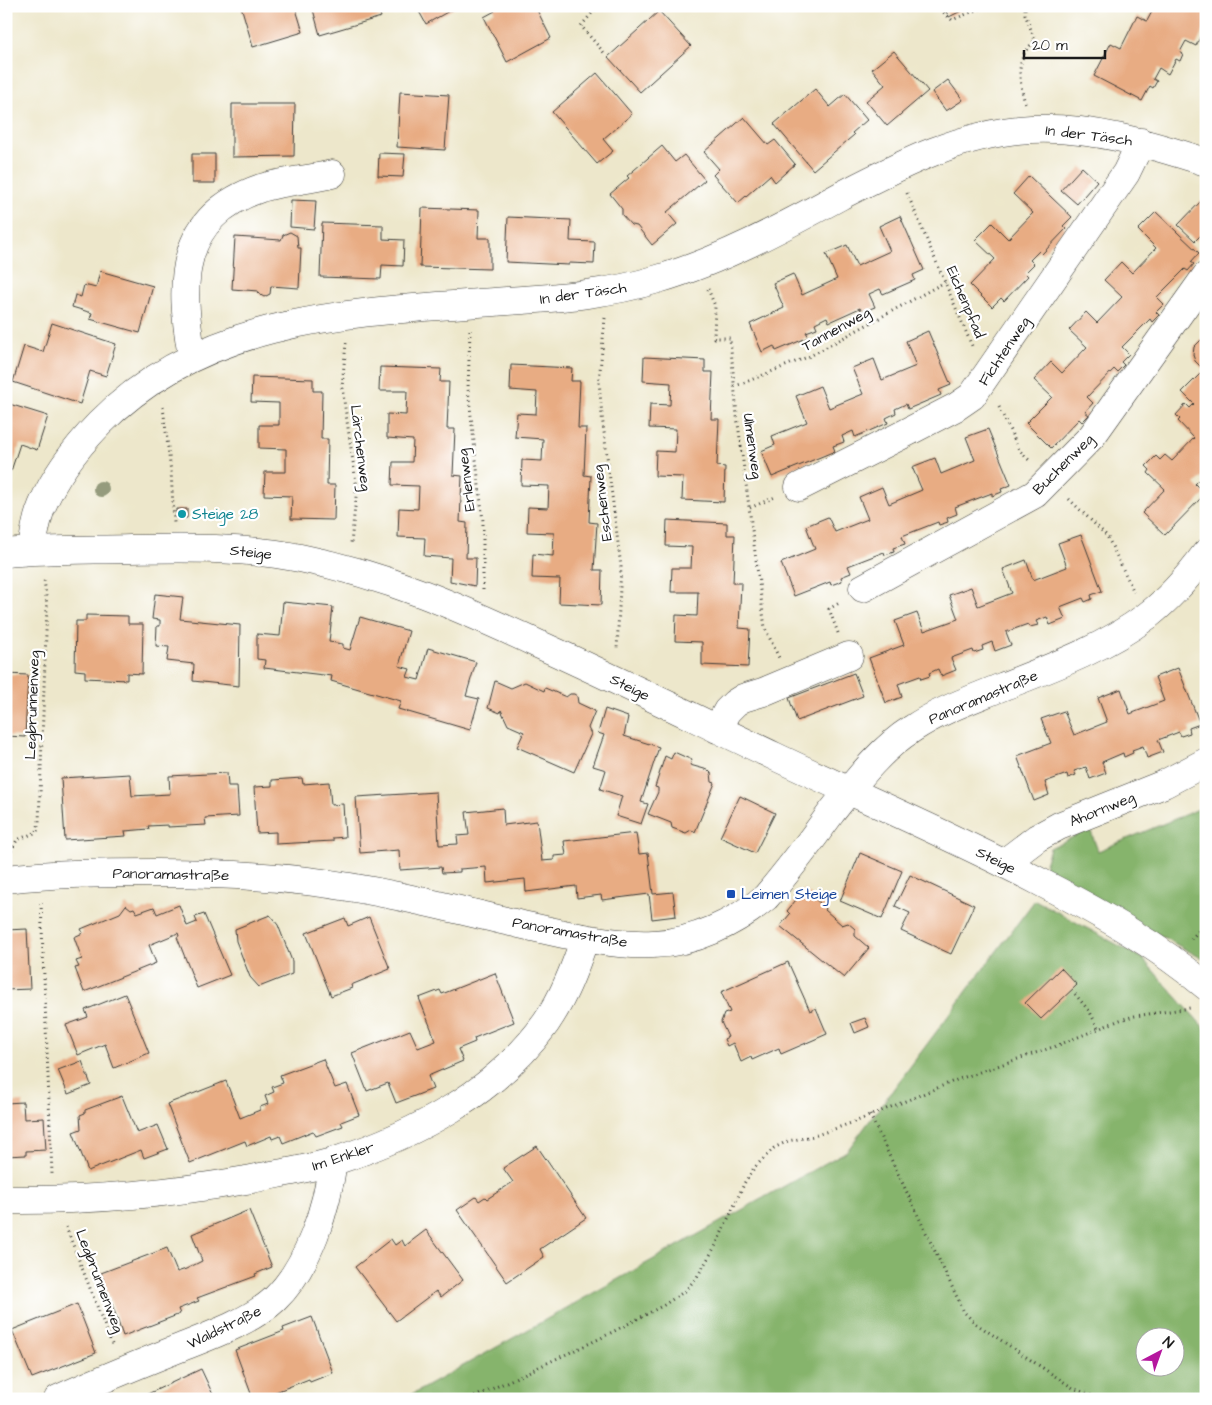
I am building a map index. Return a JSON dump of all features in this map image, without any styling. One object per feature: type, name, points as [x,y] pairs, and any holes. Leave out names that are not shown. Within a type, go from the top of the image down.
[{"type":"street","name":"In der Täsch","points":[[27,551],[42,507],[58,476],[79,446],[107,416],[128,397],[192,356],[246,336],[344,315],[607,292],[658,279],[698,265],[798,218],[896,167],[959,142],[990,135],[1031,129],[1069,130],[1141,142],[1206,162]]},
{"type":"street","name":"Fichtenweg","points":[[799,487],[956,407],[972,396],[1126,172],[1141,142]]},
{"type":"street","points":[[192,356],[186,319],[185,284],[191,253],[204,225],[224,206],[261,188],[332,174]]},
{"type":"street","name":"Buchenweg","points":[[863,588],[1035,494],[1092,436],[1206,276]]},
{"type":"street","name":"Steige","points":[[27,551],[212,548],[297,557],[346,568],[406,587],[478,616],[609,676],[717,729],[1004,863],[1122,926],[1161,951],[1203,989]]},
{"type":"street","name":"Panoramastraße","points":[[6,879],[40,875],[91,873],[220,874],[307,881],[382,893],[585,938],[619,943],[653,944],[684,939],[708,931],[741,916],[766,897],[848,791],[897,739],[930,718],[956,705],[1099,646],[1131,627],[1162,603],[1206,553]]},
{"type":"street","points":[[717,729],[727,711],[743,698],[763,692],[849,656]]},
{"type":"street","name":"Ahornweg","points":[[1004,863],[1037,838],[1059,826],[1164,784],[1206,762]]},
{"type":"street","name":"Im Enkler","points":[[6,1200],[54,1201],[192,1190],[333,1161],[384,1142],[430,1121],[475,1094],[500,1074],[525,1048],[554,1010],[564,991],[585,938]]},
{"type":"street","name":"Waldstraße","points":[[58,1399],[228,1327],[258,1311],[275,1299],[294,1275],[309,1245],[329,1190],[333,1161]]},
{"type":"path","points":[[598,6],[582,26],[606,56]]},
{"type":"path","points":[[936,6],[952,20],[986,6]]},
{"type":"path","points":[[1020,84],[1024,53],[1035,40],[1025,14],[1025,6]]},
{"type":"path","name":"Eichenpfad","points":[[907,194],[1019,450],[1107,536],[1130,584]]},
{"type":"path","name":"Ulmenweg","points":[[698,265],[715,306],[714,338],[730,338],[734,386],[765,628],[773,647]]},
{"type":"path","name":"Tannenweg","points":[[734,386],[810,356],[945,282]]},
{"type":"path","name":"Eschenweg","points":[[605,326],[600,390],[620,566],[616,659],[609,676]]},
{"type":"path","name":"Erlenweg","points":[[470,341],[468,389],[482,521],[484,598],[478,616]]},
{"type":"path","name":"Lärchenweg","points":[[344,359],[342,387],[356,482],[351,549],[346,568]]},
{"type":"path","points":[[164,417],[171,472],[176,548]]},
{"type":"path","name":"Legbrunnenweg","points":[[14,846],[17,840],[37,832],[39,822],[47,606],[27,551]]},
{"type":"path","points":[[831,613],[834,621]]},
{"type":"path","points":[[40,875],[52,1171]]},
{"type":"path","points":[[470,1399],[601,1338],[664,1305],[685,1291],[697,1277],[716,1245],[745,1182],[763,1158],[774,1148],[788,1141],[814,1136],[870,1116],[959,1079],[1056,1046],[1098,1028],[1136,1016],[1185,1010],[1203,989]]},
{"type":"path","points":[[1074,994],[1090,1012],[1098,1028]]},
{"type":"path","points":[[870,1116],[964,1312],[975,1323],[1073,1388],[1100,1399]]},
{"type":"path","name":"Legbrunnenweg","points":[[54,1201],[63,1218],[122,1371]]},
{"type":"green space","points":[[1206,806],[1206,959],[1043,871],[1050,848],[1090,829],[1098,851]]},
{"type":"green space","points":[[1035,900],[1142,958],[1206,1030],[1206,1399],[404,1399],[847,1151]]},
{"type":"building","points":[[241,6],[295,6],[303,32],[253,47]]},
{"type":"building","points":[[312,6],[377,6],[381,17],[320,35]]},
{"type":"building","points":[[416,6],[458,6],[426,24]]},
{"type":"building","points":[[493,6],[535,6],[551,38],[507,62],[484,17],[495,11]]},
{"type":"building","points":[[943,6],[980,6],[974,9],[967,8],[949,17]]},
{"type":"building","points":[[1155,6],[1206,6],[1206,32],[1203,31],[1196,46],[1186,41],[1180,52],[1183,54],[1180,61],[1176,59],[1168,74],[1159,68],[1153,79],[1157,81],[1153,88],[1150,86],[1142,101],[1094,76],[1111,43],[1121,48],[1137,16],[1147,21]]},
{"type":"building","points":[[659,11],[691,46],[640,92],[608,57]]},
{"type":"building","points":[[894,51],[928,91],[887,126],[866,101],[885,85],[872,69]]},
{"type":"building","points":[[597,73],[632,114],[603,139],[613,151],[597,164],[552,112]]},
{"type":"building","points":[[948,80],[963,100],[946,111],[932,92]]},
{"type":"building","points":[[815,89],[830,107],[845,94],[867,120],[852,133],[854,135],[813,170],[774,124]]},
{"type":"building","points":[[400,92],[449,95],[445,150],[397,147]]},
{"type":"building","points":[[232,104],[295,104],[294,156],[232,157]]},
{"type":"building","points":[[744,117],[768,145],[775,140],[795,164],[775,182],[770,175],[738,203],[713,175],[719,169],[704,152]]},
{"type":"building","points":[[662,146],[675,162],[684,155],[705,180],[667,212],[677,224],[652,245],[637,226],[631,225],[622,215],[622,209],[610,194],[629,178],[627,176]]},
{"type":"building","points":[[379,153],[405,154],[403,177],[378,176]]},
{"type":"building","points":[[192,154],[215,154],[215,183],[192,183]]},
{"type":"building","points":[[1082,167],[1097,181],[1077,204],[1061,190]]},
{"type":"building","points":[[1029,176],[1072,217],[1063,226],[1066,229],[1042,254],[1039,251],[1030,260],[1034,264],[1025,273],[1028,276],[1004,301],[1001,298],[992,307],[970,285],[995,259],[975,240],[992,223],[1008,239],[1033,213],[1013,194]]},
{"type":"building","points":[[1204,198],[1206,199],[1206,230],[1195,241],[1178,225]]},
{"type":"building","points":[[291,200],[316,201],[314,229],[290,227]]},
{"type":"building","points":[[422,208],[479,210],[478,238],[490,238],[490,269],[420,267]]},
{"type":"building","points":[[1156,212],[1199,253],[1191,262],[1194,264],[1188,271],[1185,269],[1157,297],[1164,304],[1156,312],[1159,315],[1152,322],[1150,319],[1122,347],[1129,354],[1121,362],[1124,365],[1117,372],[1114,369],[1087,397],[1093,403],[1085,412],[1089,415],[1082,422],[1079,419],[1051,448],[1026,423],[1052,397],[1034,380],[1051,362],[1062,373],[1087,347],[1069,330],[1086,312],[1097,323],[1122,297],[1104,280],[1121,262],[1132,273],[1156,248],[1138,230]]},
{"type":"building","points":[[900,216],[924,270],[913,275],[915,280],[883,294],[880,289],[869,294],[875,307],[862,312],[860,308],[829,322],[827,317],[815,323],[817,328],[806,332],[809,337],[776,351],[774,346],[762,352],[750,324],[784,308],[773,283],[793,274],[802,295],[837,279],[826,254],[847,245],[857,266],[890,251],[879,226]]},
{"type":"building","points":[[508,217],[571,220],[570,241],[595,242],[594,264],[569,263],[569,265],[506,262]]},
{"type":"building","points":[[322,223],[383,225],[383,239],[404,240],[403,266],[382,265],[381,279],[320,277]]},
{"type":"building","points":[[290,232],[297,236],[298,248],[301,248],[299,288],[271,286],[270,294],[264,297],[258,291],[232,289],[235,237],[281,240],[283,235]]},
{"type":"building","points":[[100,271],[153,286],[140,333],[90,319],[92,313],[72,307],[75,295],[81,297],[84,285],[96,288]]},
{"type":"building","points":[[52,323],[116,344],[106,376],[90,371],[80,404],[13,382],[24,346],[43,352]]},
{"type":"building","points":[[928,331],[951,385],[939,390],[941,395],[908,409],[906,404],[895,409],[896,413],[886,418],[888,423],[855,437],[853,431],[842,436],[844,442],[833,446],[835,451],[772,477],[761,451],[775,445],[772,436],[807,422],[796,396],[820,386],[829,408],[863,394],[852,368],[874,359],[882,380],[916,366],[906,341]]},
{"type":"building","points":[[1206,339],[1206,473],[1195,484],[1205,494],[1165,535],[1142,513],[1165,489],[1148,473],[1150,470],[1146,466],[1156,456],[1160,460],[1165,455],[1172,461],[1194,438],[1178,421],[1180,419],[1176,415],[1186,404],[1190,408],[1194,404],[1182,392],[1204,370],[1195,361],[1193,355],[1194,347],[1201,340]]},
{"type":"building","points":[[644,357],[705,360],[705,372],[713,372],[711,419],[719,419],[717,466],[725,467],[724,502],[682,500],[683,477],[655,476],[656,451],[675,452],[676,429],[649,428],[650,404],[670,405],[671,383],[643,381]]},
{"type":"building","points":[[511,365],[572,368],[571,381],[580,381],[578,428],[586,428],[584,475],[591,476],[589,522],[597,523],[594,570],[602,570],[601,605],[559,603],[560,579],[532,578],[533,554],[553,556],[554,533],[527,532],[528,507],[548,508],[549,486],[521,485],[522,460],[542,461],[543,439],[515,437],[517,413],[536,414],[537,392],[510,390]]},
{"type":"building","points":[[380,367],[441,369],[440,382],[449,382],[447,429],[455,429],[453,475],[462,476],[460,522],[467,523],[466,558],[476,558],[475,586],[450,581],[451,558],[424,556],[425,538],[398,537],[399,508],[418,509],[419,486],[392,485],[393,462],[412,462],[413,440],[387,438],[387,414],[406,415],[407,391],[379,391]]},
{"type":"building","points":[[252,377],[313,379],[313,391],[322,391],[321,439],[328,439],[327,485],[335,485],[334,520],[291,519],[292,496],[264,495],[265,472],[286,472],[286,449],[259,448],[259,425],[279,425],[279,403],[251,402]]},
{"type":"building","points":[[6,403],[48,416],[37,450],[20,444],[11,471],[6,470]]},
{"type":"building","points":[[988,429],[1011,485],[1001,489],[1002,492],[992,496],[992,493],[955,507],[957,514],[947,518],[948,522],[939,525],[938,522],[902,536],[905,544],[893,548],[894,552],[885,555],[884,552],[848,566],[851,573],[841,577],[842,581],[831,585],[830,582],[794,596],[781,563],[815,549],[806,526],[828,517],[835,532],[868,519],[859,497],[882,487],[889,504],[922,490],[912,467],[935,458],[941,474],[975,460],[966,437]]},
{"type":"building","name":"Steige 28","points":[[176,509],[187,509],[187,518],[176,518]]},
{"type":"building","points":[[667,520],[727,523],[727,535],[735,535],[733,583],[741,583],[739,628],[750,629],[748,667],[702,665],[702,642],[675,641],[676,615],[697,616],[698,592],[671,592],[672,568],[691,568],[692,547],[666,546]]},
{"type":"building","points":[[1081,535],[1102,591],[1091,595],[1092,599],[1085,602],[1083,598],[1060,607],[1065,619],[1050,625],[1047,617],[1036,621],[1038,625],[1030,627],[1028,624],[1006,632],[1011,645],[995,651],[992,642],[982,646],[983,650],[974,653],[973,650],[951,658],[956,670],[941,676],[938,669],[929,673],[930,676],[921,679],[920,676],[898,684],[902,697],[886,703],[869,658],[904,645],[895,621],[917,613],[924,631],[958,619],[949,595],[971,587],[978,606],[1012,593],[1003,569],[1026,560],[1033,580],[1067,567],[1058,543]]},
{"type":"building","points":[[155,594],[183,597],[180,619],[240,625],[239,686],[193,681],[194,664],[167,661],[169,647],[156,646],[157,626],[160,626],[160,620],[152,619]]},
{"type":"building","points":[[283,602],[333,607],[329,642],[343,644],[343,648],[350,650],[360,617],[409,631],[399,666],[410,669],[407,677],[419,680],[428,648],[476,662],[466,696],[479,699],[470,730],[398,709],[401,701],[331,681],[332,676],[264,668],[265,660],[257,659],[257,634],[280,636]]},
{"type":"building","points":[[86,615],[128,616],[128,624],[143,624],[142,674],[127,673],[127,680],[85,678],[85,671],[75,670],[76,621],[86,621]]},
{"type":"building","points":[[1178,668],[1200,724],[1189,728],[1190,733],[1181,736],[1179,732],[1158,740],[1163,752],[1147,758],[1143,746],[1132,750],[1133,753],[1124,757],[1123,753],[1102,762],[1106,773],[1090,779],[1086,767],[1074,771],[1076,775],[1068,778],[1067,774],[1045,782],[1049,795],[1034,801],[1017,756],[1051,743],[1041,719],[1064,711],[1074,735],[1107,722],[1098,698],[1121,689],[1130,714],[1164,701],[1155,677]]},
{"type":"building","points":[[854,673],[863,696],[797,721],[789,698]]},
{"type":"building","points":[[6,674],[28,675],[25,737],[6,736]]},
{"type":"building","points":[[495,681],[511,688],[525,682],[544,691],[545,688],[566,697],[574,694],[577,696],[578,703],[595,711],[588,728],[591,734],[574,772],[517,747],[524,732],[508,725],[501,710],[500,713],[488,708]]},
{"type":"building","points":[[605,709],[628,717],[624,736],[659,747],[641,802],[648,804],[641,824],[616,816],[622,796],[600,789],[606,770],[593,766],[604,735],[598,733]]},
{"type":"building","points":[[674,752],[692,760],[690,765],[708,770],[711,773],[712,782],[715,783],[695,832],[691,830],[686,833],[672,828],[671,823],[648,814],[658,792],[658,788],[655,787],[665,756],[671,759]]},
{"type":"building","points":[[227,773],[228,786],[237,786],[239,816],[205,818],[206,825],[148,826],[149,829],[125,831],[126,836],[65,840],[61,778],[130,774],[132,796],[170,794],[169,776]]},
{"type":"building","points":[[302,778],[303,784],[329,782],[331,805],[343,804],[345,837],[333,838],[333,841],[276,844],[276,832],[257,833],[254,787],[272,786],[272,780]]},
{"type":"building","points":[[436,792],[439,845],[458,844],[457,836],[469,835],[466,812],[503,808],[504,825],[537,821],[542,861],[554,860],[554,856],[566,855],[564,841],[636,833],[639,854],[648,853],[653,894],[673,892],[676,916],[652,919],[649,894],[602,900],[601,895],[577,898],[576,886],[526,892],[525,879],[487,883],[486,867],[460,869],[460,872],[442,873],[441,867],[400,870],[399,850],[360,853],[356,797]]},
{"type":"building","points":[[740,796],[775,813],[755,853],[720,837]]},
{"type":"building","points":[[860,853],[902,871],[882,919],[840,901]]},
{"type":"building","points":[[910,875],[974,905],[951,954],[901,931],[910,913],[895,906]]},
{"type":"building","points":[[804,890],[826,908],[825,910],[842,925],[848,923],[855,929],[855,936],[869,948],[844,978],[780,926],[790,914],[787,911]]},
{"type":"building","points":[[126,905],[131,909],[134,908],[137,913],[154,907],[157,914],[179,905],[187,926],[197,922],[195,917],[204,914],[230,975],[197,988],[177,937],[179,936],[178,933],[149,945],[156,963],[84,992],[75,968],[79,967],[76,961],[82,959],[74,937],[83,933],[81,929],[120,913]]},
{"type":"building","points":[[270,915],[278,925],[292,961],[292,974],[259,987],[250,977],[236,941],[235,929]]},
{"type":"building","points":[[369,917],[390,969],[351,985],[352,988],[331,996],[306,933],[345,918],[348,926]]},
{"type":"building","points":[[27,929],[30,989],[6,990],[6,930]]},
{"type":"building","points":[[788,962],[810,1011],[816,1008],[827,1034],[781,1054],[779,1048],[752,1060],[751,1057],[741,1062],[733,1043],[727,1046],[724,1039],[728,1037],[721,1022],[724,1014],[730,1012],[721,992]]},
{"type":"building","points":[[1061,968],[1077,985],[1041,1019],[1025,1003]]},
{"type":"building","points":[[495,973],[514,1022],[474,1038],[475,1042],[458,1049],[463,1061],[428,1076],[433,1089],[396,1103],[388,1083],[367,1091],[352,1053],[410,1030],[418,1048],[436,1041],[419,998],[440,990],[442,994]]},
{"type":"building","points":[[125,994],[149,1053],[114,1068],[105,1044],[78,1055],[66,1025],[88,1017],[85,1010]]},
{"type":"building","points":[[865,1018],[869,1027],[855,1033],[851,1023]]},
{"type":"building","points":[[323,1059],[335,1088],[347,1084],[359,1115],[341,1122],[343,1126],[316,1136],[313,1131],[283,1143],[280,1136],[272,1139],[271,1136],[247,1146],[245,1141],[190,1163],[167,1104],[226,1081],[240,1118],[260,1110],[260,1107],[268,1104],[265,1096],[274,1092],[272,1087],[283,1083],[280,1075]]},
{"type":"building","points":[[82,1061],[91,1085],[68,1094],[58,1070]]},
{"type":"building","points":[[122,1096],[137,1133],[158,1125],[168,1149],[144,1158],[141,1150],[88,1171],[73,1132],[81,1129],[80,1115],[85,1113],[85,1110]]},
{"type":"building","points":[[23,1102],[24,1119],[44,1118],[46,1150],[26,1151],[26,1155],[6,1156],[6,1103]]},
{"type":"building","points":[[537,1146],[586,1218],[540,1249],[544,1257],[507,1282],[457,1210],[476,1197],[479,1201],[485,1197],[487,1199],[513,1182],[503,1168]]},
{"type":"building","points":[[249,1210],[272,1267],[255,1274],[256,1276],[197,1298],[199,1301],[178,1309],[180,1314],[123,1336],[101,1273],[167,1248],[177,1272],[186,1269],[202,1261],[192,1234]]},
{"type":"building","points":[[426,1230],[463,1280],[441,1297],[436,1291],[396,1321],[355,1267],[391,1239],[395,1245],[402,1240],[405,1246]]},
{"type":"building","points":[[77,1304],[96,1353],[32,1378],[12,1330]]},
{"type":"building","points":[[312,1317],[333,1373],[310,1382],[309,1379],[273,1393],[274,1399],[253,1399],[235,1350],[284,1331],[283,1328]]},
{"type":"building","points":[[201,1369],[215,1399],[137,1399]]},
{"type":"place","name":"Steige 28","points":[[182,514]]},
{"type":"place","name":"Leimen Steige","points":[[731,894]]}]
